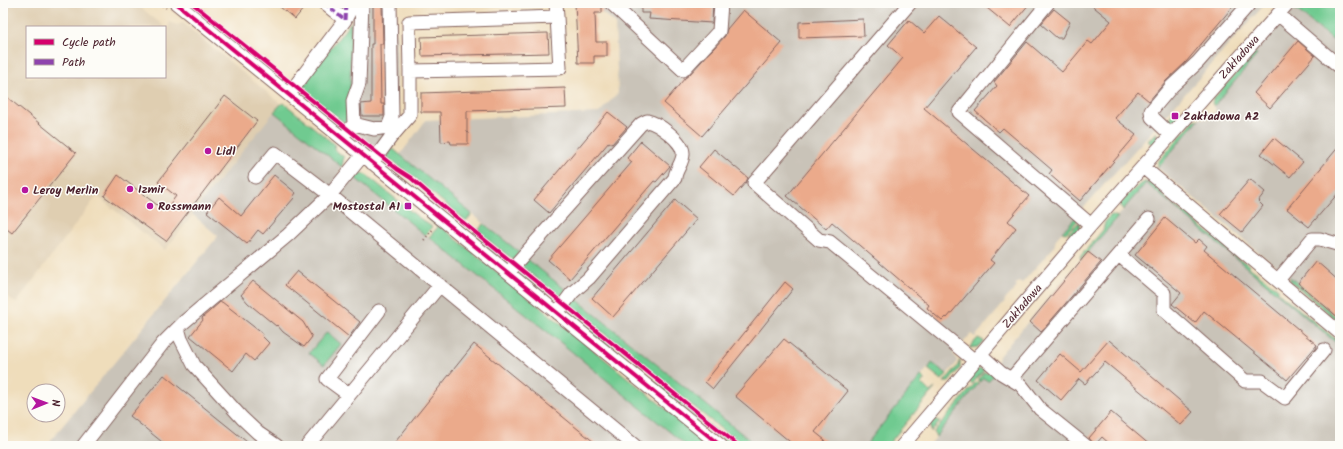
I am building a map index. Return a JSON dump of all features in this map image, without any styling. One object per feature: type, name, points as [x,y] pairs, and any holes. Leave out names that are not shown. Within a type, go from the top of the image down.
[{"type":"street","points":[[176,3],[721,446]]},
{"type":"street","points":[[324,3],[345,20]]},
{"type":"street","points":[[345,20],[346,3]]},
{"type":"street","points":[[289,94],[345,20],[354,3]]},
{"type":"street","points":[[343,139],[354,124],[353,101],[359,84],[362,3]]},
{"type":"street","points":[[354,124],[374,128],[388,127],[392,117],[390,3]]},
{"type":"street","points":[[410,71],[560,68],[556,3]]},
{"type":"street","points":[[612,3],[682,70],[719,31],[720,3]]},
{"type":"street","points":[[910,3],[754,183],[819,240],[830,242],[978,358],[1021,385],[1040,409],[1086,446]]},
{"type":"street","points":[[1048,3],[959,112],[1091,225]]},
{"type":"street","points":[[1171,135],[1152,117],[1151,111],[1172,86],[1198,62],[1250,3]]},
{"type":"street","name":"Zakładowa","points":[[902,446],[1091,225],[1288,3]]},
{"type":"street","points":[[1278,14],[1340,67]]},
{"type":"street","points":[[83,446],[163,343],[178,328],[288,235],[391,137],[410,115],[409,22],[557,18]]},
{"type":"street","points":[[508,273],[641,124],[647,121],[658,124],[679,144],[682,149],[683,154],[675,174],[675,178],[589,278],[572,293],[557,313]]},
{"type":"street","points":[[255,176],[275,153],[330,195],[635,446]]},
{"type":"street","points":[[1144,167],[1340,333]]},
{"type":"street","points":[[1011,379],[1149,219]]},
{"type":"street","points":[[1278,280],[1312,239],[1323,239],[1340,246]]},
{"type":"street","points":[[1119,255],[1164,293],[1164,310],[1245,380],[1262,381],[1285,398],[1324,350]]},
{"type":"street","points":[[307,446],[440,286]]},
{"type":"street","points":[[349,395],[327,379],[379,311]]},
{"type":"street","points":[[178,328],[181,339],[194,365],[242,418],[258,433],[276,446]]},
{"type":"path","points":[[424,240],[434,228]]},
{"type":"shaded area","points":[[3,3],[135,3],[164,26],[26,26],[26,78],[166,78],[166,27],[168,29],[170,22],[177,25],[183,23],[281,104],[165,250],[97,196],[16,303],[3,293]]},
{"type":"shaded area","points":[[352,3],[396,3],[397,113],[400,119],[375,148],[344,123],[350,115]]},
{"type":"shaded area","points":[[575,3],[1266,3],[1062,232],[1056,239],[1054,247],[1022,283],[1019,281],[1015,285],[1017,287],[975,337],[971,334],[953,354],[957,360],[956,364],[947,374],[932,363],[865,446],[757,446],[400,155],[426,120],[599,113],[618,93],[615,23],[602,13],[576,15]]},
{"type":"shaded area","points":[[1293,7],[1340,46],[1340,320],[1158,168],[1200,118],[1208,119],[1216,110],[1214,106],[1257,55],[1254,53]]},
{"type":"shaded area","points":[[274,112],[342,167],[339,173],[351,182],[355,178],[687,446],[46,446],[218,236],[192,214]]},
{"type":"shaded area","points":[[1146,183],[1340,346],[1340,446],[929,446],[983,378],[988,381],[990,371],[998,361],[999,356]]},
{"type":"green space","points":[[1297,3],[1340,3],[1340,46],[1293,7]]},
{"type":"green space","points":[[351,22],[350,115],[344,123],[300,87]]},
{"type":"green space","points":[[1254,53],[1257,55],[1214,106],[1212,103],[1214,98]]},
{"type":"green space","points":[[296,90],[337,124],[343,126],[336,126],[296,95]]},
{"type":"green space","points":[[284,103],[335,145],[334,149],[344,157],[342,167],[274,112],[281,104]]},
{"type":"green space","points":[[1175,110],[1180,116],[1173,121],[1167,121]]},
{"type":"green space","points":[[1199,119],[1158,168],[1158,162],[1194,120]]},
{"type":"green space","points":[[1156,132],[1158,139],[1154,146],[1148,141]]},
{"type":"green space","points":[[392,148],[472,214],[466,221],[412,176],[385,156]]},
{"type":"green space","points":[[360,173],[368,176],[432,227],[425,235],[355,178]]},
{"type":"green space","points":[[1144,182],[1148,182],[1154,186],[1173,205],[1185,213],[1188,213],[1193,220],[1216,237],[1241,261],[1249,265],[1249,267],[1278,289],[1278,292],[1340,343],[1340,346],[1146,183],[1123,210],[1120,204],[1133,190]]},
{"type":"green space","points":[[1111,215],[1118,217],[1081,260],[1080,257],[1103,230],[1105,222]]},
{"type":"green space","points":[[1076,217],[1078,220],[1066,233],[1062,232]]},
{"type":"green space","points":[[426,218],[434,221],[712,446],[687,446],[429,237],[438,227]]},
{"type":"green space","points":[[1079,222],[1080,229],[1074,235],[1068,234]]},
{"type":"green space","points":[[484,224],[519,252],[513,260],[477,231]]},
{"type":"green space","points":[[475,235],[508,262],[505,262],[475,238]]},
{"type":"green space","points":[[527,259],[566,290],[561,296],[559,297],[521,266]]},
{"type":"green space","points":[[519,271],[557,302],[553,302],[519,274]]},
{"type":"green space","points":[[1290,277],[1340,321],[1339,322],[1290,281]]},
{"type":"green space","points":[[575,298],[757,446],[742,446],[569,305]]},
{"type":"green space","points":[[568,310],[735,446],[731,446],[586,329],[569,315]]},
{"type":"green space","points":[[327,332],[341,344],[324,365],[309,353]]},
{"type":"green space","points":[[978,338],[984,341],[978,347],[969,348]]},
{"type":"green space","points":[[960,360],[960,368],[949,382],[944,382],[957,367]]},
{"type":"green space","points":[[932,363],[947,374],[942,380],[928,369]]},
{"type":"green space","points":[[978,369],[985,369],[972,384],[967,380],[967,378]]},
{"type":"green space","points":[[989,371],[994,375],[988,381],[983,378],[980,382],[979,379],[984,372],[988,373]]},
{"type":"green space","points":[[921,376],[925,379],[922,384],[930,392],[935,388],[887,446],[874,446],[870,443],[868,446],[865,446]]},
{"type":"green space","points":[[976,382],[979,383],[936,437],[934,432]]},
{"type":"green space","points":[[932,419],[940,422],[931,432],[930,424]]},
{"type":"building","points":[[275,3],[308,3],[295,19]]},
{"type":"building","points":[[373,3],[382,3],[383,44],[380,44],[381,104],[384,104],[384,116],[362,116],[361,104],[371,103]]},
{"type":"building","points":[[575,3],[602,3],[602,13],[595,13],[596,42],[607,42],[607,56],[594,56],[594,63],[578,63]]},
{"type":"building","points":[[641,3],[713,3],[712,23],[649,19],[650,13],[641,13]]},
{"type":"building","points":[[981,3],[1030,3],[1010,27]]},
{"type":"building","points":[[1089,3],[1236,3],[1186,62],[1166,81],[1149,101],[1138,92],[1115,118],[1136,135],[1080,201],[1049,174],[1052,170],[1003,128],[999,132],[975,111],[997,86],[994,82],[1027,42],[1062,72],[1088,41],[1092,44],[1111,21]]},
{"type":"building","points":[[1054,9],[1070,22],[1062,38],[1057,38],[1041,24]]},
{"type":"building","points":[[743,10],[782,43],[702,136],[664,103],[685,78],[725,36],[727,29]]},
{"type":"building","points":[[939,16],[976,47],[924,108],[1029,196],[1008,221],[1016,228],[990,260],[994,263],[947,318],[946,317],[942,321],[927,308],[929,305],[832,222],[826,229],[787,196],[903,58],[888,45],[909,20],[924,33]]},
{"type":"building","points":[[863,19],[864,36],[799,38],[799,22]]},
{"type":"building","points":[[548,33],[549,53],[422,56],[421,37]]},
{"type":"building","points":[[1298,41],[1315,56],[1270,108],[1254,93]]},
{"type":"building","points":[[565,88],[566,108],[467,111],[468,144],[451,144],[450,141],[441,142],[440,112],[421,112],[421,93]]},
{"type":"building","name":"Leroy Merlin","points":[[3,94],[76,153],[12,233],[3,226]]},
{"type":"building","name":"Lidl","points":[[225,96],[257,121],[166,241],[104,196],[118,175],[165,211],[176,196],[158,182]]},
{"type":"building","points":[[608,112],[627,127],[612,144],[609,142],[549,213],[534,200]]},
{"type":"building","points":[[1274,138],[1303,162],[1290,177],[1261,154]]},
{"type":"building","points":[[641,141],[670,166],[656,182],[654,181],[570,279],[548,260],[632,162],[627,158]]},
{"type":"building","points":[[1340,145],[1340,191],[1309,227],[1287,209]]},
{"type":"building","points":[[714,149],[748,178],[734,196],[699,167]]},
{"type":"building","points":[[274,175],[296,193],[293,197],[294,198],[263,234],[258,230],[247,244],[207,212],[219,197],[241,216]]},
{"type":"building","points":[[1250,179],[1265,192],[1258,201],[1263,206],[1242,232],[1220,214]]},
{"type":"building","points":[[675,200],[697,219],[613,317],[592,298]]},
{"type":"building","points":[[1165,218],[1195,243],[1199,239],[1207,246],[1204,250],[1317,345],[1287,380],[1204,311],[1195,323],[1172,304],[1181,293],[1135,255]]},
{"type":"building","points":[[1088,252],[1101,262],[1041,332],[1030,322]]},
{"type":"building","points":[[1316,261],[1340,282],[1340,319],[1298,283]]},
{"type":"building","points":[[297,271],[360,322],[349,337],[285,285]]},
{"type":"building","points":[[253,281],[303,322],[312,337],[304,347],[283,332],[277,325],[276,326],[248,303],[241,295]]},
{"type":"building","points":[[785,282],[793,289],[713,389],[705,382]]},
{"type":"building","points":[[220,302],[263,334],[262,336],[269,343],[254,361],[246,354],[233,371],[190,336],[203,320],[202,318]]},
{"type":"building","points":[[784,339],[848,391],[815,432],[825,440],[820,446],[795,446],[735,396]]},
{"type":"building","points":[[1109,340],[1193,412],[1181,425],[1105,362],[1085,384],[1079,379],[1061,400],[1038,380],[1060,354],[1081,372]]},
{"type":"building","points":[[474,344],[579,430],[599,446],[392,446]]},
{"type":"building","points":[[164,375],[252,446],[167,446],[130,416]]},
{"type":"building","points":[[1111,412],[1151,446],[1112,446],[1102,437],[1095,445],[1089,438]]},
{"type":"marked path","points":[[324,3],[345,20]]},
{"type":"marked path","points":[[345,20],[346,3]]},
{"type":"cycle path","points":[[176,3],[721,446]]},
{"type":"cycle path","points":[[192,3],[397,169],[411,178],[444,207],[739,446]]},
{"type":"place","name":"Zakładowa A2","points":[[1175,116]]},
{"type":"place","name":"Lidl","points":[[208,151]]},
{"type":"place","name":"Izmir","points":[[130,189]]},
{"type":"place","name":"Leroy Merlin","points":[[25,190]]},
{"type":"place","name":"Rossmann","points":[[150,206]]},
{"type":"place","name":"Mostostal A1","points":[[408,206]]}]
